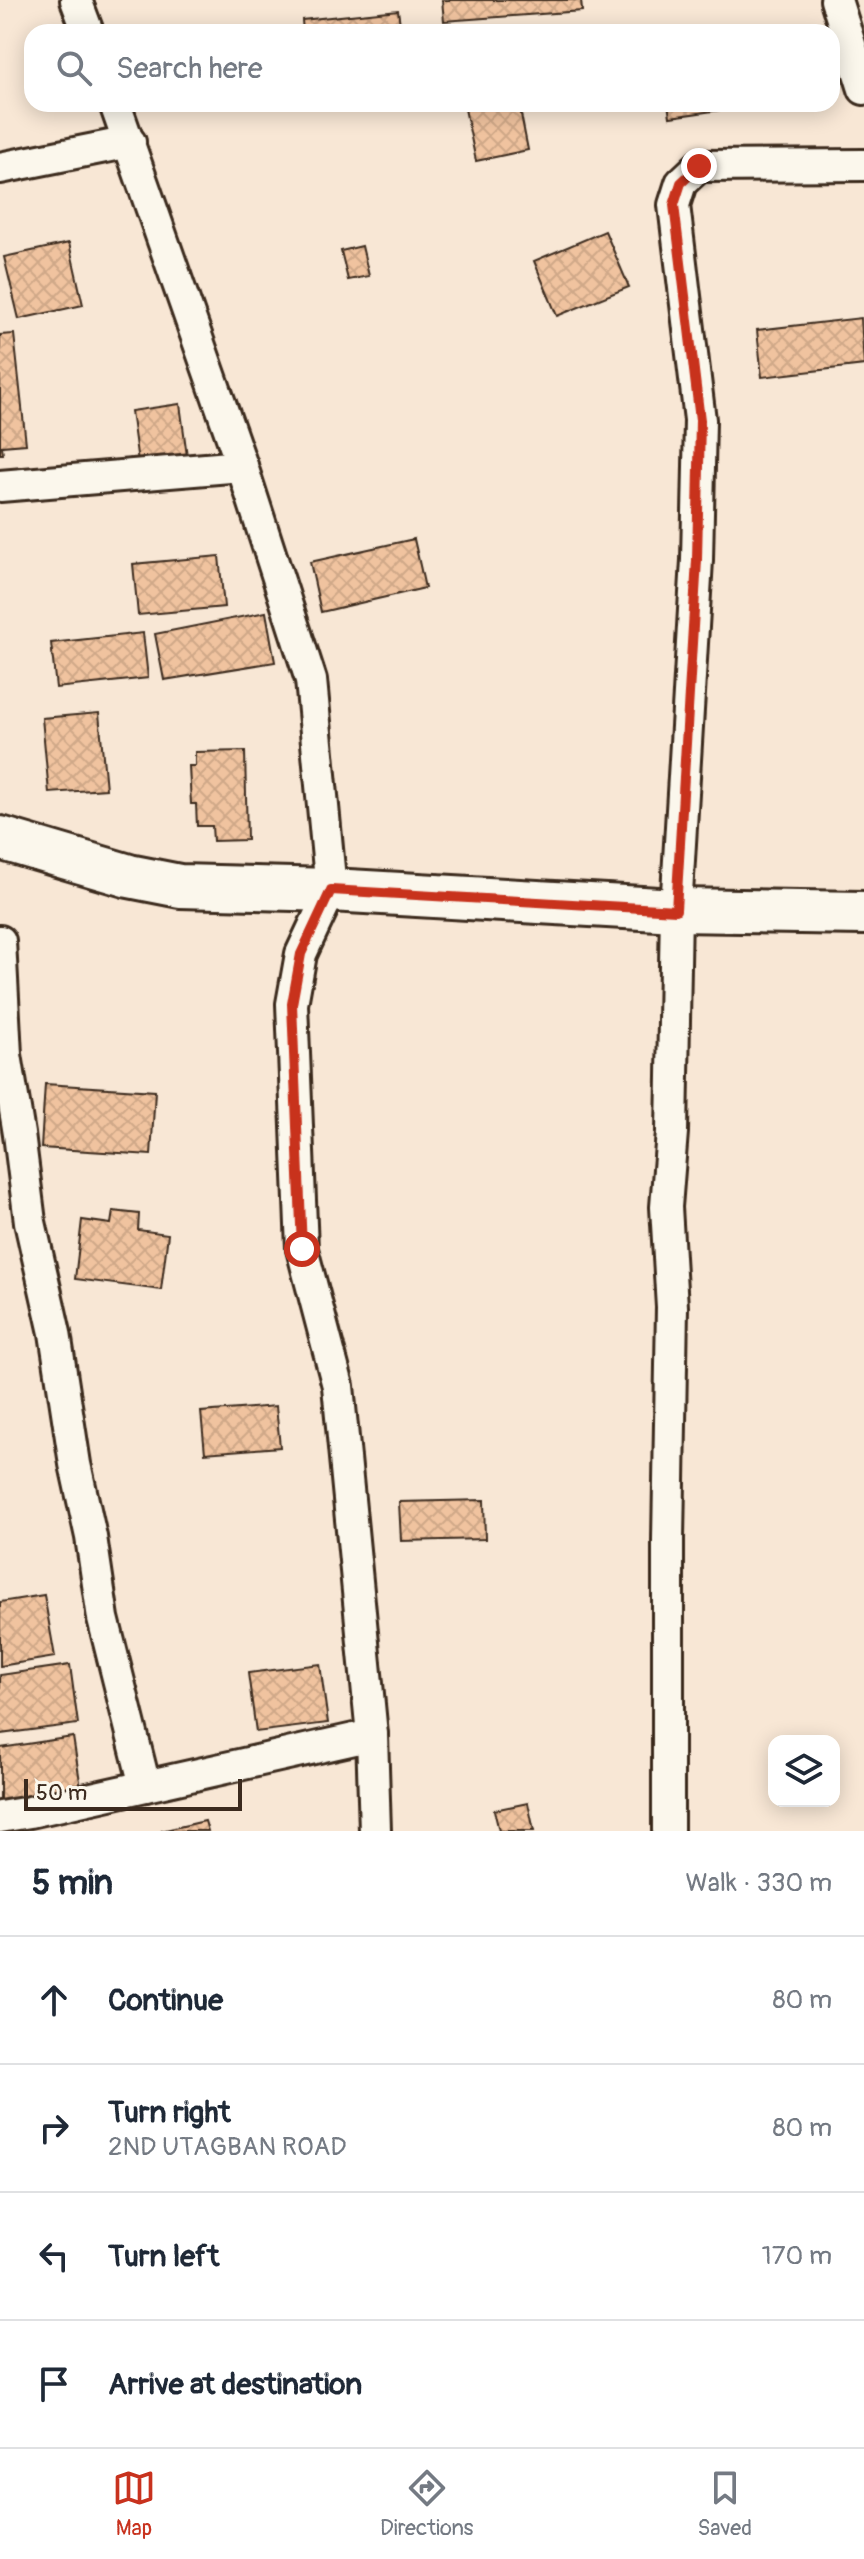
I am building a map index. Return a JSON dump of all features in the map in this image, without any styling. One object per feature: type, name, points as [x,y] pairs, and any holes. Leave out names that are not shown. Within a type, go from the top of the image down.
[{"type":"street","points":[[76,0],[85,24]]},
{"type":"street","points":[[836,0],[864,89]]},
{"type":"street","points":[[118,112],[242,466],[311,680],[331,890],[301,954],[292,1004],[302,1249],[338,1386],[372,1735],[375,1831]]},
{"type":"street","points":[[0,168],[130,142]]},
{"type":"street","points":[[668,1831],[672,1307],[666,1207],[672,1132],[676,910],[697,560],[700,420],[674,205],[681,183],[699,166],[864,165]]},
{"type":"street","points":[[0,486],[242,466]]},
{"type":"street","points":[[0,838],[129,876],[180,886],[331,890],[676,910],[864,913]]},
{"type":"street","points":[[0,941],[6,1055],[30,1222],[55,1333],[103,1618],[145,1786]]},
{"type":"street","points":[[0,1817],[372,1735]]},
{"type":"building","points":[[442,0],[581,0],[582,11],[444,21]]},
{"type":"building","points":[[398,10],[400,24],[302,24],[302,20]]},
{"type":"building","points":[[466,112],[521,112],[528,150],[476,161]]},
{"type":"building","points":[[669,112],[706,112],[670,117]]},
{"type":"building","points":[[605,231],[629,287],[557,316],[534,261]]},
{"type":"building","points":[[69,243],[83,305],[19,319],[4,257]]},
{"type":"building","points":[[362,246],[369,276],[348,280],[341,251]]},
{"type":"building","points":[[861,318],[864,365],[762,377],[757,330]]},
{"type":"building","points":[[14,334],[26,444],[2,446],[3,454],[0,454],[0,335]]},
{"type":"building","points":[[180,404],[187,456],[138,462],[131,411]]},
{"type":"building","points":[[414,539],[425,588],[321,612],[310,562]]},
{"type":"building","points":[[219,556],[224,607],[138,615],[133,564]]},
{"type":"building","points":[[266,612],[275,662],[164,680],[155,634]]},
{"type":"building","points":[[143,633],[148,678],[56,688],[51,643]]},
{"type":"building","points":[[99,713],[106,789],[49,793],[42,718]]},
{"type":"building","points":[[245,751],[247,840],[213,841],[212,826],[197,826],[196,804],[191,804],[189,766],[195,766],[195,752]]},
{"type":"building","points":[[45,1084],[155,1091],[151,1155],[41,1148]]},
{"type":"building","points":[[113,1211],[139,1214],[138,1230],[168,1234],[161,1290],[75,1279],[82,1220],[111,1224]]},
{"type":"building","points":[[276,1406],[280,1447],[205,1453],[201,1412]]},
{"type":"building","points":[[484,1500],[485,1539],[401,1541],[399,1502]]},
{"type":"building","points":[[44,1595],[55,1657],[0,1666],[0,1602]]},
{"type":"building","points":[[320,1664],[328,1723],[256,1732],[248,1673]]},
{"type":"building","points":[[70,1665],[78,1724],[0,1734],[0,1675]]},
{"type":"building","points":[[73,1737],[82,1794],[0,1806],[0,1748]]},
{"type":"building","points":[[528,1803],[534,1831],[499,1831],[494,1810]]},
{"type":"building","points":[[205,1821],[208,1831],[161,1831]]},
{"type":"route","points":[[302,1249],[292,1004],[301,954],[331,890],[676,910],[697,560],[700,420],[674,205],[681,183],[699,166]]}]
